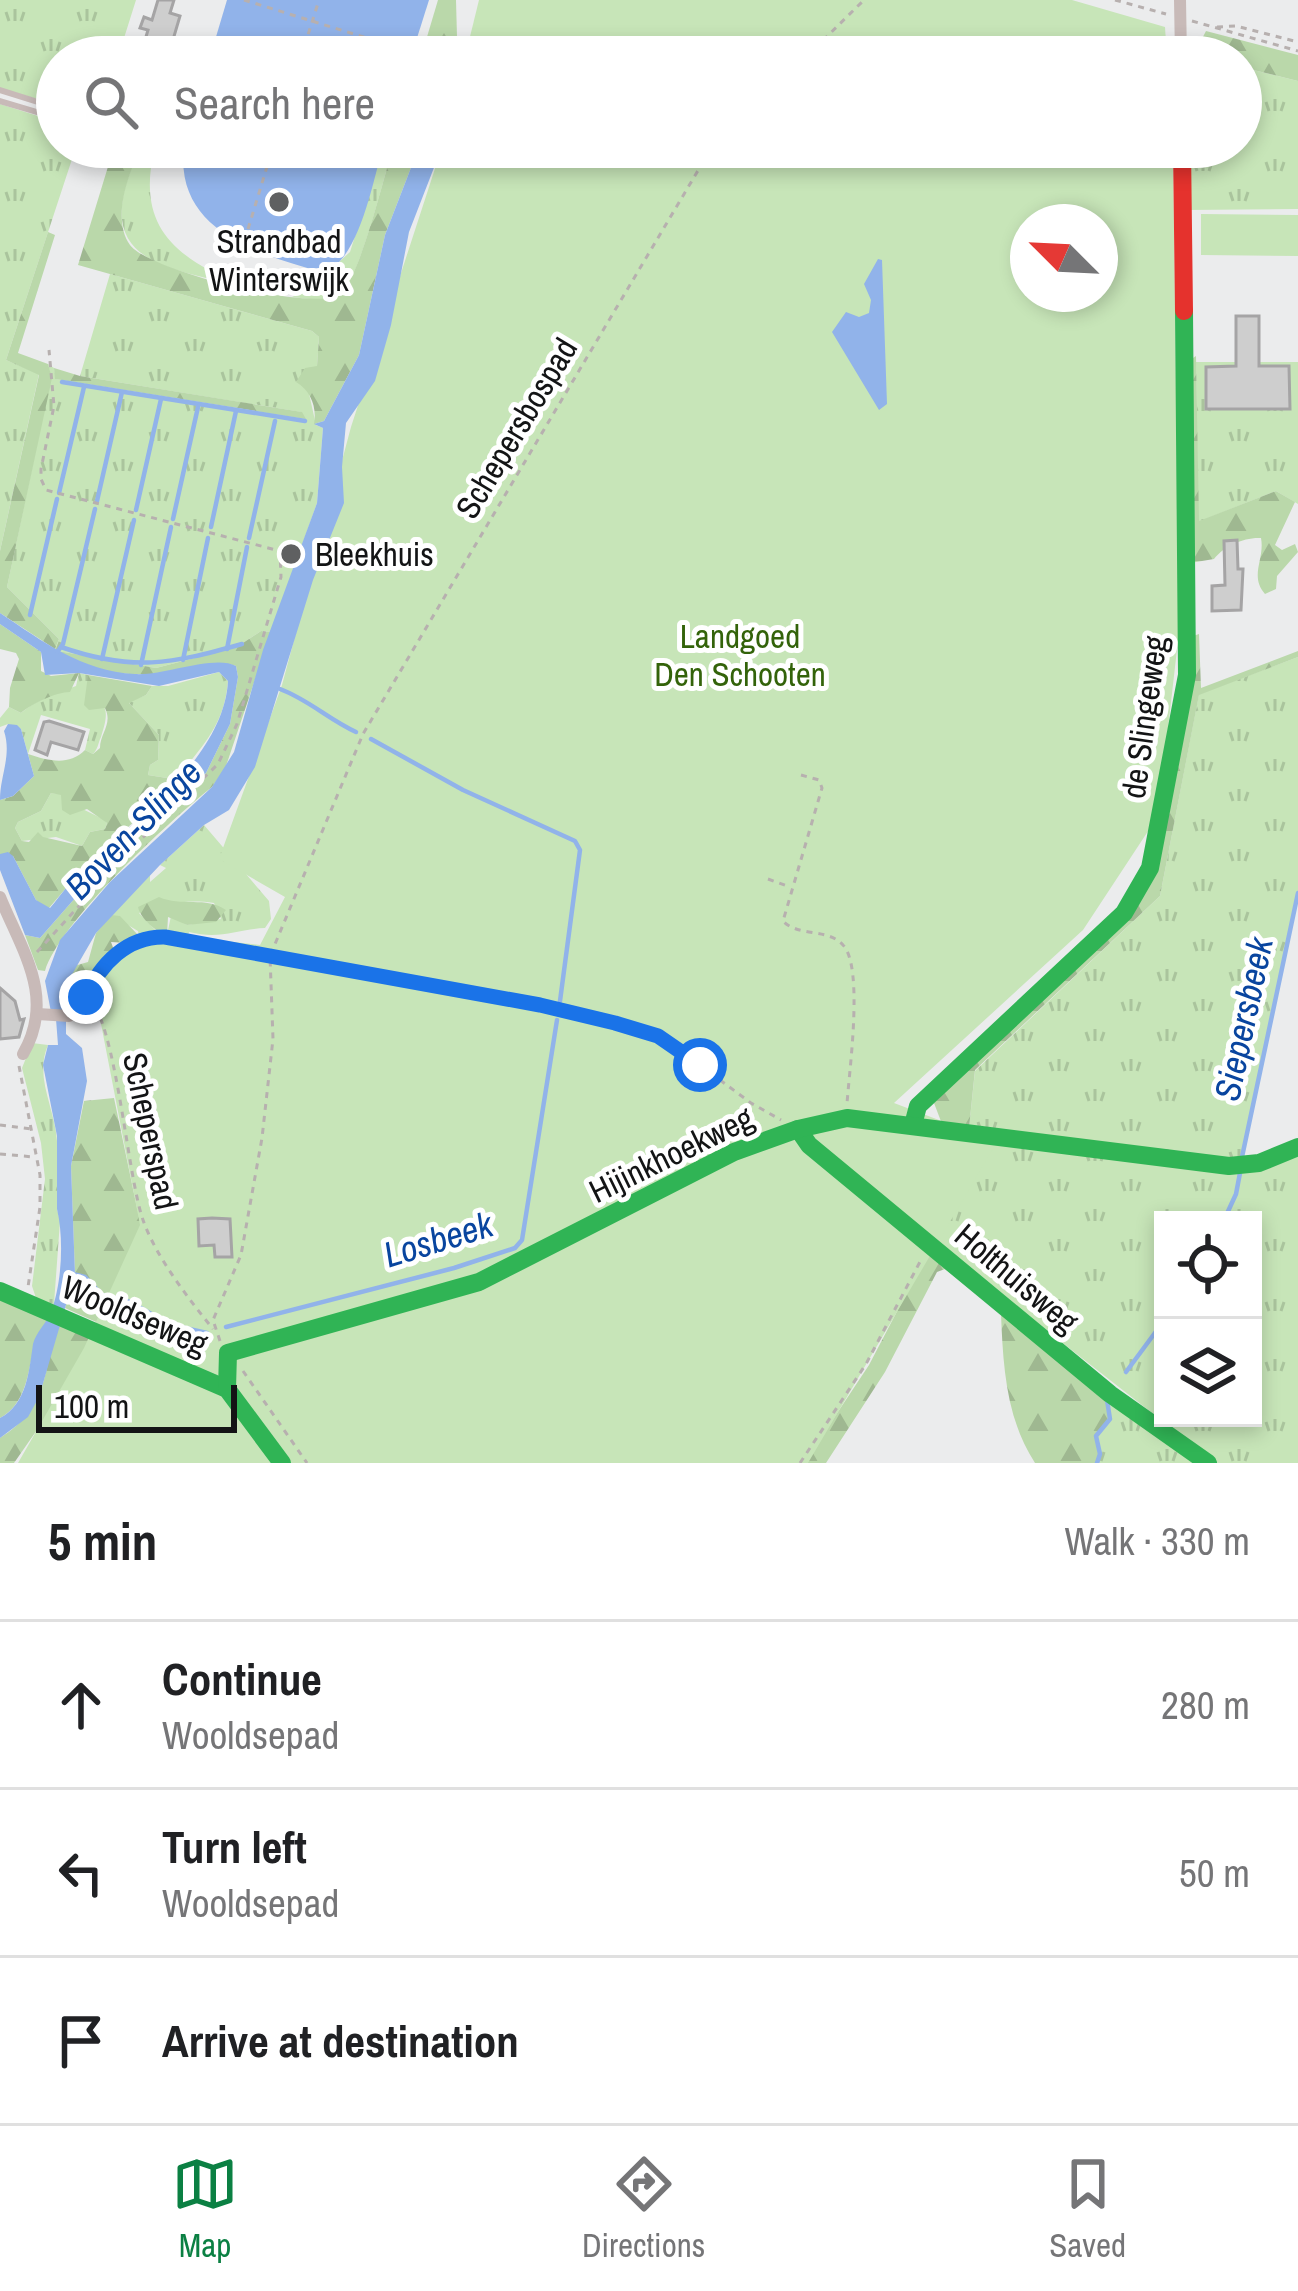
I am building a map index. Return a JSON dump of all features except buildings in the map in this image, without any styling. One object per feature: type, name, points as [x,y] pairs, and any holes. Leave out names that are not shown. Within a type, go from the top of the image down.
[{"type":"street","points":[[1180,0],[1180,36]]},
{"type":"street","name":"de Slingeweg","points":[[913,1125],[918,1106],[1124,913],[1150,868],[1187,676],[1181,168]]},
{"type":"street","points":[[0,897],[45,1015],[23,1054]]},
{"type":"street","points":[[45,1015],[69,1016]]},
{"type":"street","name":"Hijinkhoekweg","points":[[182,1366],[504,1272],[734,1152],[847,1118],[1229,1166],[1259,1163],[1298,1147]]},
{"type":"street","name":"Holthuisweg","points":[[798,1129],[809,1145],[1110,1394],[1208,1463]]},
{"type":"street","name":"Wooldseweg","points":[[0,1291],[227,1389],[282,1463]]},
{"type":"street","points":[[227,1389],[228,1353]]},
{"type":"lane","points":[[0,90],[36,101]]},
{"type":"lane","points":[[0,101],[36,112]]},
{"type":"path","points":[[244,0],[357,36]]},
{"type":"path","points":[[308,36],[319,0]]},
{"type":"path","points":[[827,36],[863,0]]},
{"type":"path","points":[[1115,0],[1245,36]]},
{"type":"path","points":[[1216,28],[1236,26],[1298,42]]},
{"type":"path","points":[[1262,41],[1298,51]]},
{"type":"path","points":[[241,252],[267,168]]},
{"type":"path","name":"Schepersbospad","points":[[270,956],[363,734],[700,168]]},
{"type":"path","points":[[27,961],[218,764],[237,724],[281,577],[280,551],[46,490],[41,469],[54,406],[49,350]]},
{"type":"path","points":[[801,775],[819,779],[822,788],[783,914],[785,926],[835,938],[851,964],[847,1118]]},
{"type":"path","points":[[768,879],[792,887]]},
{"type":"path","name":"Scheperspad","points":[[228,1353],[145,1227],[104,1021],[93,1000],[86,997],[106,964],[144,938],[165,937],[270,956]]},
{"type":"path","points":[[217,1333],[213,1320],[241,1255],[262,1138],[273,1039],[270,956],[540,1005],[644,1031],[670,1042],[751,1103],[798,1129]]},
{"type":"path","points":[[23,1054],[18,1071],[38,1158],[40,1207],[24,1301]]},
{"type":"path","points":[[0,1125],[33,1130]]},
{"type":"path","points":[[0,1154],[38,1158]]},
{"type":"path","points":[[800,1463],[866,1364],[928,1244]]},
{"type":"path","name":"Wooldseweg","points":[[228,1353],[307,1463]]},
{"type":"green space","points":[[0,0],[136,0],[125,36],[36,36],[36,99],[0,88]]},
{"type":"green space","points":[[438,0],[456,0],[457,36],[427,36]]},
{"type":"green space","points":[[479,0],[1072,0],[1165,27],[1166,36],[470,36]]},
{"type":"green space","points":[[1262,46],[1298,55],[1298,81],[1262,72]]},
{"type":"green space","points":[[1262,72],[1298,81],[1298,209],[1186,210],[1185,168],[1262,168]]},
{"type":"green space","points":[[0,104],[36,115],[36,168],[69,168],[6,360],[39,374],[0,551]]},
{"type":"green space","points":[[108,168],[133,168],[122,222],[130,245],[143,255],[198,276],[267,293],[299,298],[340,294],[355,268],[387,168],[411,168],[385,235],[359,355],[324,421],[314,424],[312,400],[296,382],[305,368],[317,366],[319,337],[312,331],[78,265]]},
{"type":"green space","points":[[132,168],[151,168],[151,198],[166,236],[197,263],[242,286],[182,271],[138,251],[126,234],[122,213]]},
{"type":"green space","points":[[376,168],[387,168],[348,285],[329,299],[292,297],[310,288],[350,252]]},
{"type":"green space","name":"Landgoed Den Schooten","points":[[435,168],[1173,168],[1179,632],[1158,816],[1083,930],[894,1103],[997,1142],[808,1463],[18,1463],[84,1348],[140,1225],[94,970],[145,932],[260,945],[285,897],[219,859],[282,685],[351,427]]},
{"type":"green space","points":[[1201,214],[1298,215],[1298,256],[1201,255]]},
{"type":"green space","points":[[48,232],[55,235],[18,353],[48,364],[52,378],[7,587],[59,639],[55,649],[0,613],[0,551],[39,375],[6,360]]},
{"type":"green space","points":[[110,274],[312,331],[319,337],[317,367],[308,389],[316,425],[323,428],[317,503],[271,632],[261,631],[237,647],[156,668],[58,651],[59,639],[7,587],[51,378],[48,364],[56,379],[245,411],[301,412],[80,376]]},
{"type":"green space","points":[[1196,356],[1199,521],[1276,491],[1295,502],[1275,545],[1282,550],[1295,544],[1298,552],[1277,576],[1276,589],[1265,594],[1258,581],[1261,538],[1235,543],[1214,559],[1190,563],[1190,360]]},
{"type":"green space","points":[[1196,362],[1298,362],[1298,504],[1276,491],[1198,522]]},
{"type":"green space","points":[[54,368],[302,412],[306,419],[55,379]]},
{"type":"green space","points":[[0,624],[41,652],[41,671],[51,676],[79,673],[70,692],[44,699],[21,713],[9,707],[19,659],[16,653],[0,649]]},
{"type":"green space","points":[[261,631],[271,632],[225,769],[212,787],[93,900],[45,971],[38,970],[25,935],[40,938],[105,864],[206,773],[230,724],[238,677],[236,666],[220,663],[156,674],[112,672],[58,651],[156,668],[237,647]]},
{"type":"green space","points":[[1199,634],[1201,688],[1298,651],[1298,657],[1199,695],[1160,896],[975,1070],[969,1128],[942,1124],[934,1103],[1139,899],[1190,637]]},
{"type":"green space","points":[[1298,657],[1298,893],[1241,1161],[969,1128],[975,1071],[1160,896],[1199,694]]},
{"type":"green space","points":[[219,672],[228,681],[221,714],[169,790],[167,778],[148,775],[150,765],[158,760],[159,735],[128,702],[146,695],[152,686]]},
{"type":"green space","points":[[79,673],[88,675],[105,708],[96,750],[93,754],[85,750],[90,729],[41,715],[28,754],[21,729],[8,724],[0,727],[0,718],[9,707],[21,713],[76,686]]},
{"type":"green space","points":[[88,675],[152,686],[146,695],[129,703],[159,735],[158,760],[150,765],[148,775],[167,778],[169,790],[44,908],[13,856],[0,854],[0,800],[13,796],[34,776],[28,754],[65,760],[100,748],[108,719],[105,708],[89,710],[84,705]],"holes":[[[51,793],[61,795],[62,810],[70,815],[87,809],[107,823],[105,829],[90,832],[82,846],[38,832],[29,842],[22,841],[15,828],[18,822],[41,811]]]},
{"type":"green space","points":[[51,793],[103,819],[105,829],[90,832],[82,846],[56,837],[22,841],[15,828],[18,822],[41,811]]},
{"type":"green space","points":[[204,825],[269,901],[271,919],[265,928],[220,935],[189,932],[187,940],[167,935],[171,916],[187,925],[221,919],[214,903],[204,902],[176,903],[139,913],[158,933],[139,936],[111,915],[150,875],[150,882],[166,868],[160,865]]},
{"type":"green space","points":[[159,897],[210,903],[226,910],[216,922],[187,925],[168,917],[167,935],[150,924],[138,907]]},
{"type":"green space","points":[[111,915],[120,916],[139,936],[127,943],[111,942],[115,953],[92,978],[81,1000],[77,999],[69,976],[74,966],[88,962],[96,933]]},
{"type":"green space","points":[[32,1043],[48,1045],[44,1081],[57,1141],[60,1221],[54,1304],[37,1301],[32,1286],[45,1179],[22,1068]]},
{"type":"green space","points":[[114,1098],[137,1208],[179,1359],[65,1308],[75,1274],[71,1166],[84,1101]]},
{"type":"green space","points":[[981,1138],[1222,1170],[1298,1151],[1298,1463],[1216,1463],[1170,1427],[1262,1427],[1262,1211],[1154,1211],[1154,1414],[931,1240]]},
{"type":"green space","points":[[933,1253],[1108,1398],[1110,1419],[1097,1434],[1097,1463],[1035,1463],[1012,1410],[1001,1314],[945,1269],[937,1272],[885,1372],[826,1463],[804,1463],[869,1365],[926,1256]]},
{"type":"green space","points":[[0,1297],[48,1320],[35,1344],[21,1396],[0,1418]]},
{"type":"green space","points":[[58,1325],[101,1338],[14,1463],[0,1463],[0,1438],[36,1402]]},
{"type":"green space","points":[[1106,1402],[1200,1463],[1097,1463],[1097,1434],[1110,1419]]},
{"type":"water","points":[[227,0],[429,0],[418,36],[216,36]]},
{"type":"water","name":"Strandbad Winterswijk","points":[[184,168],[377,168],[354,239],[334,267],[321,272],[272,257],[225,234],[192,199]]},
{"type":"water","points":[[411,168],[434,168],[409,232],[375,381],[346,423],[344,503],[313,580],[255,767],[229,810],[204,825],[160,865],[96,933],[67,983],[69,1012],[51,1012],[45,981],[60,940],[110,882],[212,787],[234,752],[263,650],[317,503],[323,428],[314,424],[324,421],[359,355],[385,235]]},
{"type":"water","points":[[878,259],[882,260],[887,404],[879,410],[832,332],[846,312],[859,317],[869,313],[871,300],[864,284]]},
{"type":"water","name":"Boven-Slinge","points":[[0,613],[64,653],[97,667],[147,674],[227,663],[236,666],[238,677],[230,724],[206,773],[105,864],[40,938],[25,935],[0,870],[0,854],[13,856],[36,900],[50,908],[82,870],[153,806],[195,760],[223,708],[228,681],[219,672],[159,686],[79,673],[45,675],[41,652],[0,624]]},
{"type":"water","points":[[8,724],[21,729],[34,776],[13,796],[0,800],[7,749],[4,731]]},
{"type":"water","points":[[56,1019],[66,1020],[66,1034],[82,1048],[87,1081],[71,1166],[75,1274],[39,1397],[28,1417],[0,1438],[0,1418],[21,1396],[33,1344],[51,1312],[60,1275],[57,1136],[43,1065],[48,1045],[58,1045]]},
{"type":"waterway","points":[[62,382],[305,421]]},
{"type":"waterway","points":[[59,493],[84,387]]},
{"type":"waterway","points":[[97,501],[122,392]]},
{"type":"waterway","points":[[136,510],[161,399]]},
{"type":"waterway","points":[[173,519],[198,407]]},
{"type":"waterway","points":[[211,527],[236,411]]},
{"type":"waterway","points":[[249,538],[275,421]]},
{"type":"waterway","points":[[30,615],[57,499]]},
{"type":"waterway","points":[[58,651],[95,509]]},
{"type":"waterway","points":[[102,659],[134,520]]},
{"type":"waterway","points":[[141,665],[171,527]]},
{"type":"waterway","points":[[183,660],[208,538]]},
{"type":"waterway","points":[[227,649],[247,547]]},
{"type":"waterway","points":[[61,647],[110,660],[152,662],[242,644]]},
{"type":"waterway","name":"Losbeek","points":[[280,689],[356,732]]},
{"type":"waterway","name":"Losbeek","points":[[371,739],[463,790],[575,841],[580,850],[560,1001]]},
{"type":"waterway","name":"Siepersbeek","points":[[1242,1157],[1298,893]]},
{"type":"waterway","name":"Losbeek","points":[[226,1327],[515,1248],[522,1240],[557,1020]]},
{"type":"waterway","name":"Siepersbeek","points":[[1228,1211],[1240,1173]]},
{"type":"waterway","name":"Losbeek","points":[[73,1274],[85,1277],[102,1295],[130,1302],[171,1325],[207,1333]]},
{"type":"waterway","name":"Siepersbeek","points":[[1126,1372],[1154,1334]]},
{"type":"waterway","name":"Siepersbeek","points":[[1097,1463],[1096,1436],[1110,1419],[1107,1400]]},
{"type":"traffic: fast","points":[[913,1125],[918,1106],[1124,913],[1150,868],[1187,675],[1184,311]]},
{"type":"traffic: fast","points":[[227,1389],[228,1353],[479,1282],[734,1152],[798,1129],[847,1118],[1229,1166],[1259,1163],[1298,1147]]},
{"type":"traffic: fast","points":[[798,1129],[809,1145],[1110,1394],[1208,1463]]},
{"type":"traffic: fast","points":[[0,1291],[227,1389],[282,1463]]},
{"type":"traffic: jam","points":[[1182,168],[1184,311]]},
{"type":"place","name":"Strandbad Winterswijk","points":[[279,202]]},
{"type":"place","name":"Bleekhuis","points":[[291,554]]},
{"type":"route","points":[[86,997],[106,964],[130,944],[165,937],[540,1005],[658,1036],[700,1065]]}]
